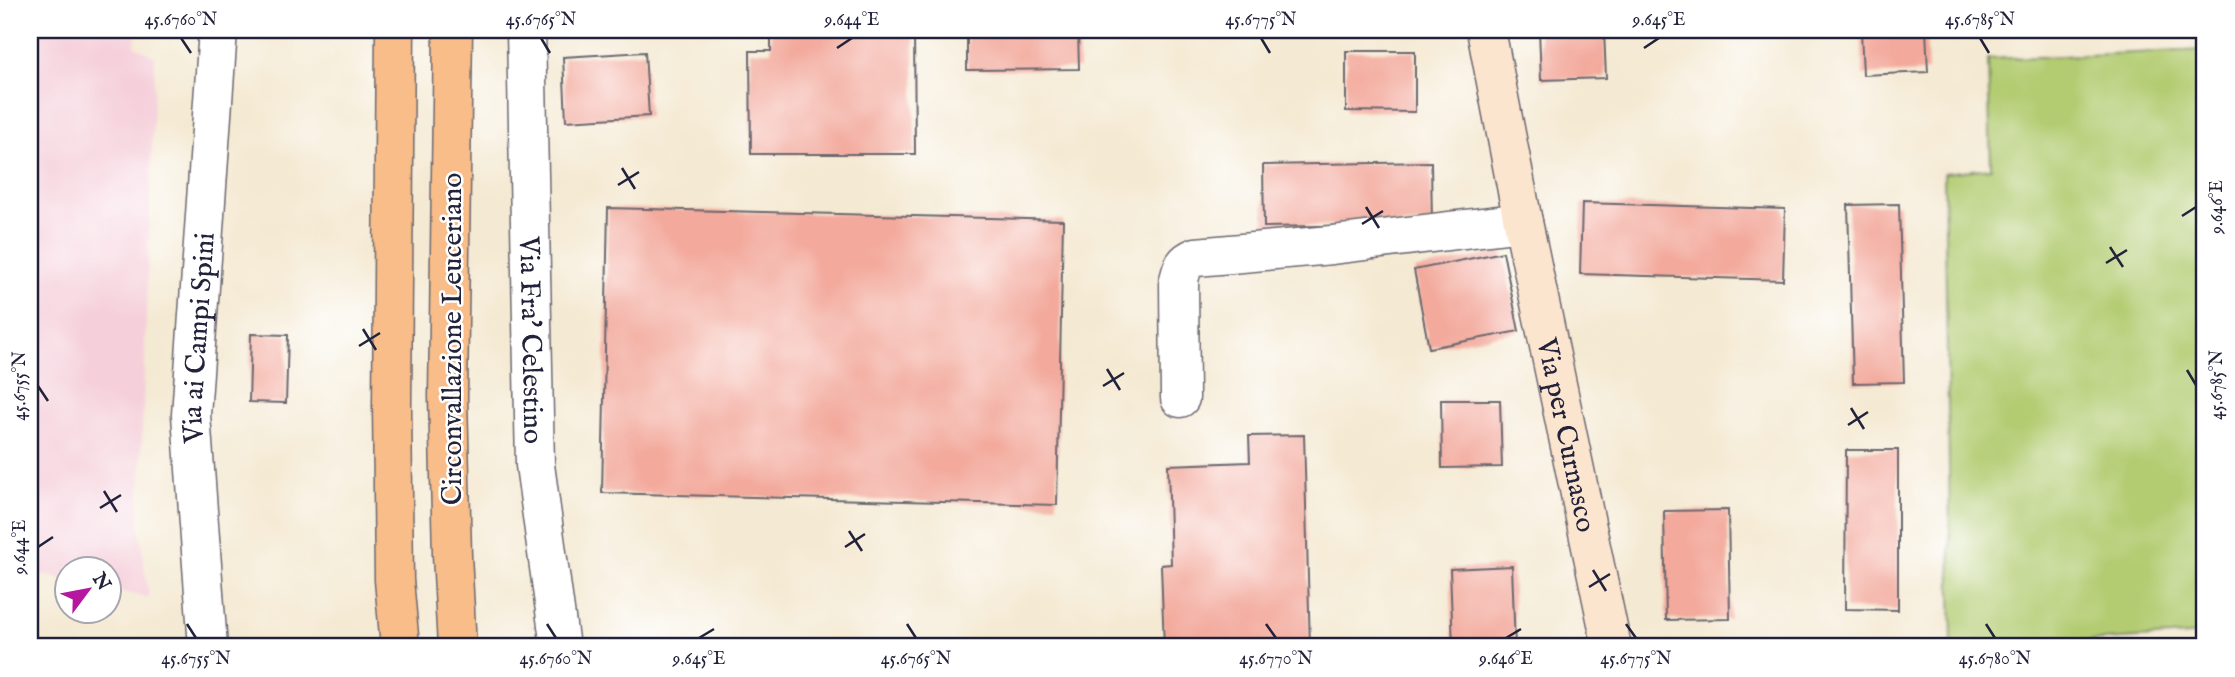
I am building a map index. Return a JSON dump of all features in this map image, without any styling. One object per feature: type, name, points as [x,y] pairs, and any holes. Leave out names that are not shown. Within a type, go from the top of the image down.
[{"type":"highway","name":"Circonvallazione Leuceriano","points":[[395,30],[392,406],[394,580],[400,647]]},
{"type":"highway","name":"Circonvallazione Leuceriano","points":[[453,30],[448,397],[457,647]]},
{"type":"street","name":"Via ai Campi Spini","points":[[208,647],[191,415],[218,30]]},
{"type":"street","name":"Via Fra' Celestino","points":[[526,30],[535,465],[560,647]]},
{"type":"street","name":"Via per Curnasco","points":[[1486,30],[1523,222],[1612,647]]},
{"type":"street","points":[[1180,398],[1178,280],[1182,266],[1188,260],[1523,222]]},
{"type":"shaded area","points":[[30,30],[136,30],[135,46],[155,57],[139,524],[149,598],[122,592],[122,554],[52,554],[52,577],[30,572]]},
{"type":"green space","points":[[2205,50],[2205,634],[1952,647],[1944,173],[1991,168],[1988,59]]},
{"type":"building","points":[[771,30],[914,30],[915,154],[751,154],[750,51],[771,51]]},
{"type":"building","points":[[967,30],[1078,30],[1079,69],[967,70]]},
{"type":"building","points":[[1539,30],[1604,30],[1606,78],[1541,80]]},
{"type":"building","points":[[1861,30],[1926,30],[1928,72],[1863,75]]},
{"type":"building","points":[[1346,51],[1415,51],[1415,112],[1346,111]]},
{"type":"building","points":[[645,52],[649,116],[566,121],[563,57]]},
{"type":"building","points":[[1431,162],[1432,224],[1264,227],[1263,165]]},
{"type":"building","points":[[1582,203],[1785,209],[1783,280],[1580,274]]},
{"type":"building","points":[[1899,204],[1904,382],[1853,383],[1848,205]]},
{"type":"building","points":[[608,208],[1063,220],[1057,505],[602,493]]},
{"type":"building","points":[[1503,252],[1519,331],[1429,348],[1414,270]]},
{"type":"building","points":[[251,334],[288,335],[286,403],[249,402]]},
{"type":"building","points":[[1441,400],[1500,400],[1502,467],[1442,468]]},
{"type":"building","points":[[1304,435],[1310,647],[1164,647],[1161,565],[1171,564],[1168,465],[1250,462],[1249,436]]},
{"type":"building","points":[[1846,450],[1898,450],[1898,610],[1845,609]]},
{"type":"building","points":[[1728,510],[1730,619],[1666,620],[1664,511]]},
{"type":"building","points":[[1512,566],[1515,647],[1453,647],[1450,569]]}]
